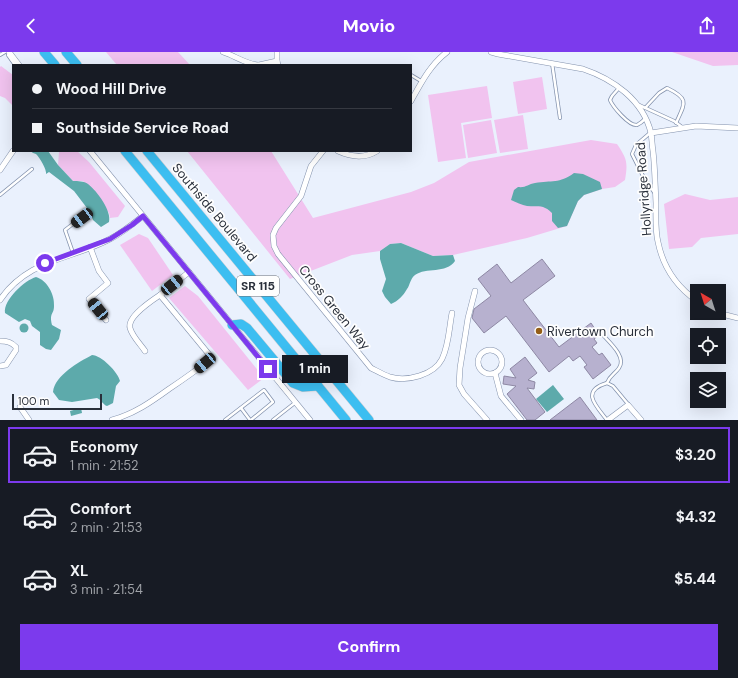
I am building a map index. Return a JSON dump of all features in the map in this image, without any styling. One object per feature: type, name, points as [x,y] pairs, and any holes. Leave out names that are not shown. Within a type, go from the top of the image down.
[{"type":"highway","points":[[44,52],[54,64]]},
{"type":"highway","points":[[66,52],[75,64]]},
{"type":"highway","name":"SR 115","points":[[126,152],[346,420]]},
{"type":"highway","name":"Southside Boulevard","points":[[149,152],[369,420]]},
{"type":"highway","points":[[232,325],[241,324],[247,328],[293,384],[303,387],[318,386]]},
{"type":"street","points":[[223,52],[254,64]]},
{"type":"street","points":[[277,52],[277,63]]},
{"type":"street","points":[[412,99],[438,60],[447,52]]},
{"type":"street","name":"Hollyridge Road","points":[[491,52],[583,69],[596,73],[625,91],[635,103],[651,133],[655,173],[657,241],[670,274],[690,295]]},
{"type":"street","points":[[8,54],[18,64]]},
{"type":"street","points":[[651,133],[696,126],[738,128]]},
{"type":"street","points":[[0,170],[12,152]]},
{"type":"street","points":[[91,152],[310,420]]},
{"type":"street","name":"Cross Green Way","points":[[322,152],[311,166],[301,196],[276,228],[273,236],[274,246],[278,254],[371,368],[391,378],[405,379],[417,377],[436,367],[442,359],[452,313]]},
{"type":"street","points":[[341,152],[354,156],[363,156],[373,152]]},
{"type":"street","points":[[0,300],[10,287],[26,274],[45,263],[110,239],[143,216]]},
{"type":"street","points":[[90,247],[100,271],[108,283],[89,299],[106,320]]},
{"type":"street","points":[[145,352],[130,330],[129,325],[133,316],[189,272]]},
{"type":"street","points":[[475,291],[468,318],[460,368],[459,385],[464,394],[487,420]]},
{"type":"street","points":[[112,420],[126,416],[141,408],[199,369],[212,358],[160,296]]},
{"type":"street","points":[[726,315],[738,318]]},
{"type":"street","points":[[0,341],[8,341],[13,343],[16,347],[16,350],[6,365],[0,366]]},
{"type":"street","points":[[493,351],[500,356],[502,361],[501,366],[495,373],[486,374],[479,368],[478,359],[484,352],[493,351]]},
{"type":"street","points":[[495,373],[501,396],[520,420]]},
{"type":"street","points":[[607,420],[628,404],[640,420]]},
{"type":"street","points":[[20,407],[29,420]]},
{"type":"lane","points":[[0,55],[5,52]]},
{"type":"lane","points":[[8,54],[14,64]]},
{"type":"lane","points":[[552,63],[560,118]]},
{"type":"lane","points":[[412,76],[422,82]]},
{"type":"lane","points":[[619,87],[610,100],[614,107],[625,119],[634,125],[645,120]]},
{"type":"lane","points":[[645,108],[659,93],[667,88],[678,93],[684,103],[676,123]]},
{"type":"lane","points":[[635,103],[682,127]]},
{"type":"lane","points":[[651,133],[636,145],[632,154],[644,178],[655,194]]},
{"type":"lane","points":[[0,195],[32,169]]},
{"type":"lane","points":[[73,253],[65,230],[82,218]]},
{"type":"lane","points":[[602,334],[620,356],[622,363],[607,383]]},
{"type":"lane","points":[[607,420],[593,402],[592,398],[594,390],[601,384],[607,383],[613,386],[628,404]]},
{"type":"lane","points":[[225,420],[264,390],[273,402],[250,420],[241,408]]},
{"type":"lane","points":[[273,420],[296,402]]},
{"type":"shaded area","points":[[106,52],[178,52],[189,64],[116,64]]},
{"type":"shaded area","points":[[672,52],[738,52],[738,65],[713,66]]},
{"type":"shaded area","points":[[1,66],[12,74],[12,105],[5,98],[0,96]]},
{"type":"shaded area","points":[[542,77],[547,109],[518,114],[513,82]]},
{"type":"shaded area","points":[[487,86],[492,118],[461,123],[466,158],[438,162],[428,95]]},
{"type":"shaded area","points":[[523,115],[528,149],[500,153],[494,120]]},
{"type":"shaded area","points":[[491,120],[497,153],[468,158],[463,125]]},
{"type":"shaded area","points":[[591,140],[617,144],[626,161],[626,169],[625,180],[615,187],[602,189],[584,195],[578,201],[567,226],[527,238],[453,255],[433,256],[401,243],[390,244],[380,251],[352,255],[290,279],[188,152],[272,152],[313,218],[411,192],[434,183],[469,162]]},
{"type":"shaded area","points":[[49,152],[58,165],[73,181],[85,182],[92,187],[106,207],[109,222],[101,227],[93,220],[90,212],[74,191],[49,172],[46,174],[39,158],[36,154],[32,153]]},
{"type":"shaded area","points":[[59,152],[78,152],[89,162],[125,206],[118,217],[110,218],[109,213],[83,181],[73,181],[58,165]]},
{"type":"shaded area","points":[[574,173],[583,174],[600,182],[602,189],[584,195],[578,201],[567,226],[558,228],[552,221],[552,213],[546,208],[540,206],[527,206],[511,200],[514,190],[518,187],[564,179]]},
{"type":"shaded area","points":[[685,194],[710,200],[738,197],[738,234],[701,238],[692,247],[669,249],[664,204]]},
{"type":"shaded area","points":[[139,234],[148,238],[173,275],[152,291],[120,245]]},
{"type":"shaded area","points":[[401,243],[433,256],[453,255],[455,261],[446,268],[425,271],[415,275],[402,296],[391,304],[382,291],[386,279],[380,259],[380,251],[390,244]]},
{"type":"shaded area","points":[[36,277],[44,281],[50,288],[54,302],[54,309],[51,316],[52,325],[61,330],[59,339],[51,350],[40,345],[40,332],[32,326],[30,321],[25,319],[19,322],[5,313],[7,302],[16,291],[26,282]]},
{"type":"shaded area","points":[[185,286],[198,296],[264,378],[248,390],[169,298]]},
{"type":"shaded area","points":[[22,324],[26,324],[28,328],[26,332],[22,332],[20,330],[20,326]]},
{"type":"shaded area","points":[[92,355],[104,361],[119,377],[120,381],[116,386],[113,403],[107,406],[97,398],[72,402],[59,400],[53,392],[58,380],[68,370]]},
{"type":"shaded area","points":[[553,385],[564,399],[547,412],[536,399]]},
{"type":"shaded area","points":[[81,408],[82,413],[71,416],[70,411]]},
{"type":"building","points":[[542,259],[555,276],[523,300],[559,347],[591,323],[599,335],[594,339],[597,343],[592,347],[599,355],[602,353],[611,365],[593,379],[584,367],[587,365],[580,356],[573,361],[569,356],[549,372],[506,316],[484,333],[472,318],[474,309],[491,296],[478,279],[497,264],[511,283]]},
{"type":"building","points":[[525,357],[537,373],[528,380],[535,382],[534,389],[527,388],[545,412],[535,420],[527,420],[507,394],[516,386],[503,384],[504,376],[516,378],[510,369]]},
{"type":"building","points":[[580,397],[597,420],[550,420]]},
{"type":"place","name":"Rivertown Church","points":[[539,331]]},
{"type":"route","points":[[45,263],[110,239],[143,216],[268,369]]}]
